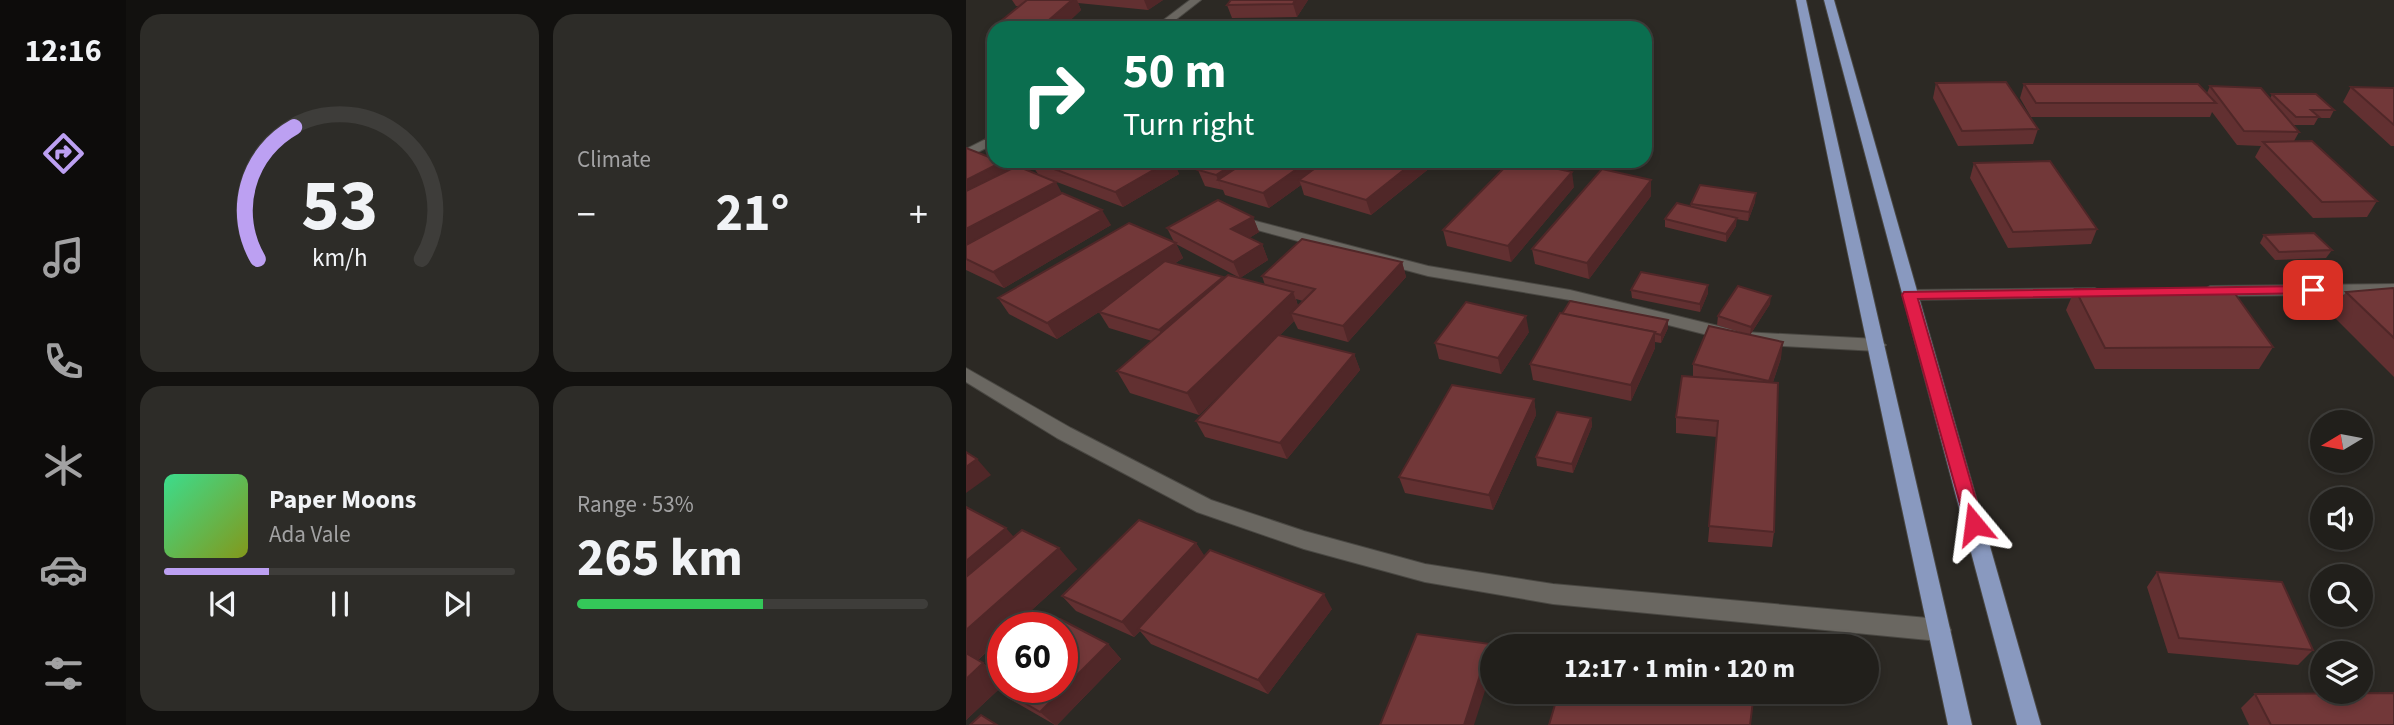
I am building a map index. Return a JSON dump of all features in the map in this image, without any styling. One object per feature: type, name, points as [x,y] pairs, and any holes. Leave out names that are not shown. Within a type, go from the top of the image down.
[{"type":"main road","points":[[1801,0],[1826,51],[1909,295],[2029,725]]},
{"type":"main road","points":[[1829,0],[1826,51],[1852,246],[1877,345],[1960,725]]},
{"type":"street","points":[[1168,21],[1196,0]]},
{"type":"street","points":[[966,154],[987,143]]},
{"type":"street","points":[[1240,221],[1429,271],[1570,295],[1744,338],[1877,345]]},
{"type":"street","points":[[2200,292],[2394,289]]},
{"type":"street","points":[[1909,295],[2117,293]]},
{"type":"street","points":[[966,374],[1064,433],[1204,506],[1304,540],[1425,573],[1553,594],[1939,631]]},
{"type":"building","points":[[1027,0],[1072,0],[1049,20],[1001,21]]},
{"type":"building","points":[[1231,0],[1295,0],[1293,4],[1227,5]]},
{"type":"building","points":[[2006,82],[2038,129],[1962,131],[1936,83]]},
{"type":"building","points":[[2024,84],[2198,84],[2216,103],[2036,103]]},
{"type":"building","points":[[2210,86],[2261,88],[2299,132],[2244,131]]},
{"type":"building","points":[[2351,87],[2394,88],[2394,125]]},
{"type":"building","points":[[2272,94],[2316,94],[2334,110],[2311,110],[2319,117],[2296,117]]},
{"type":"building","points":[[2312,141],[2377,201],[2322,202],[2263,142]]},
{"type":"building","points":[[966,148],[987,156],[987,168],[990,168],[966,180]]},
{"type":"building","points":[[2050,161],[2097,229],[2013,232],[1974,163]]},
{"type":"building","points":[[1013,168],[1022,168],[1056,182],[966,229],[966,191]]},
{"type":"building","points":[[1052,168],[1157,168],[1115,192]]},
{"type":"building","points":[[1201,168],[1227,168],[1216,175],[1198,170]]},
{"type":"building","points":[[1236,168],[1298,168],[1263,193],[1218,180]]},
{"type":"building","points":[[1315,168],[1406,168],[1366,200],[1299,180]]},
{"type":"building","points":[[1504,168],[1554,168],[1572,172],[1508,246],[1443,230]]},
{"type":"building","points":[[1602,169],[1651,180],[1587,263],[1532,249]]},
{"type":"building","points":[[1700,185],[1756,193],[1749,212],[1691,204]]},
{"type":"building","points":[[1062,193],[1102,210],[993,272],[966,259],[966,245]]},
{"type":"building","points":[[1218,200],[1253,217],[1231,229],[1262,244],[1233,262],[1167,228]]},
{"type":"building","points":[[1677,203],[1737,218],[1726,234],[1665,219]]},
{"type":"building","points":[[1129,223],[1176,243],[1047,323],[998,298]]},
{"type":"building","points":[[2314,233],[2332,250],[2279,252],[2264,235]]},
{"type":"building","points":[[1302,239],[1402,262],[1343,326],[1291,313],[1315,289],[1262,276]]},
{"type":"building","points":[[1165,261],[1223,277],[1159,330],[1099,312]]},
{"type":"building","points":[[1641,272],[1708,285],[1700,304],[1631,290]]},
{"type":"building","points":[[1228,275],[1293,292],[1187,393],[1117,371]]},
{"type":"building","points":[[1738,286],[1771,296],[1751,327],[1718,316]]},
{"type":"building","points":[[2231,288],[2273,347],[2105,348],[2075,289]]},
{"type":"building","points":[[2394,289],[2394,338],[2346,292]]},
{"type":"building","points":[[1570,301],[1668,320],[1661,335],[1562,314]]},
{"type":"building","points":[[1466,302],[1526,316],[1498,358],[1435,343]]},
{"type":"building","points":[[1560,313],[1655,332],[1631,385],[1530,364]]},
{"type":"building","points":[[1709,326],[1783,342],[1769,381],[1693,364]]},
{"type":"building","points":[[1278,335],[1354,354],[1280,443],[1196,421]]},
{"type":"building","points":[[1682,376],[1778,383],[1774,532],[1709,526],[1718,421],[1676,417]]},
{"type":"building","points":[[1452,385],[1534,399],[1489,495],[1399,477]]},
{"type":"building","points":[[1557,412],[1591,418],[1572,464],[1536,457]]},
{"type":"building","points":[[966,452],[977,459],[966,467]]},
{"type":"building","points":[[966,507],[1006,528],[966,561]]},
{"type":"building","points":[[1139,520],[1196,543],[1122,622],[1062,596]]},
{"type":"building","points":[[1022,530],[1059,548],[966,630],[966,577]]},
{"type":"building","points":[[1210,550],[1324,594],[1258,680],[1138,629]]},
{"type":"building","points":[[2157,572],[2282,582],[2310,643],[2310,650],[2179,638]]},
{"type":"building","points":[[1078,628],[1108,644],[1078,674]]},
{"type":"building","points":[[1417,634],[1480,643],[1480,675],[1464,725],[1380,725]]},
{"type":"building","points":[[966,653],[983,663],[966,679]]},
{"type":"building","points":[[2373,693],[2394,693],[2394,725],[2271,725],[2255,694],[2310,694],[2310,704],[2373,704]]},
{"type":"building","points":[[1025,703],[1049,703],[1040,712]]},
{"type":"building","points":[[1555,704],[1753,704],[1750,725],[1549,725]]},
{"type":"building","points":[[981,715],[997,725],[970,725]]},
{"type":"route","points":[[1974,524],[1909,295],[2313,290]]}]
